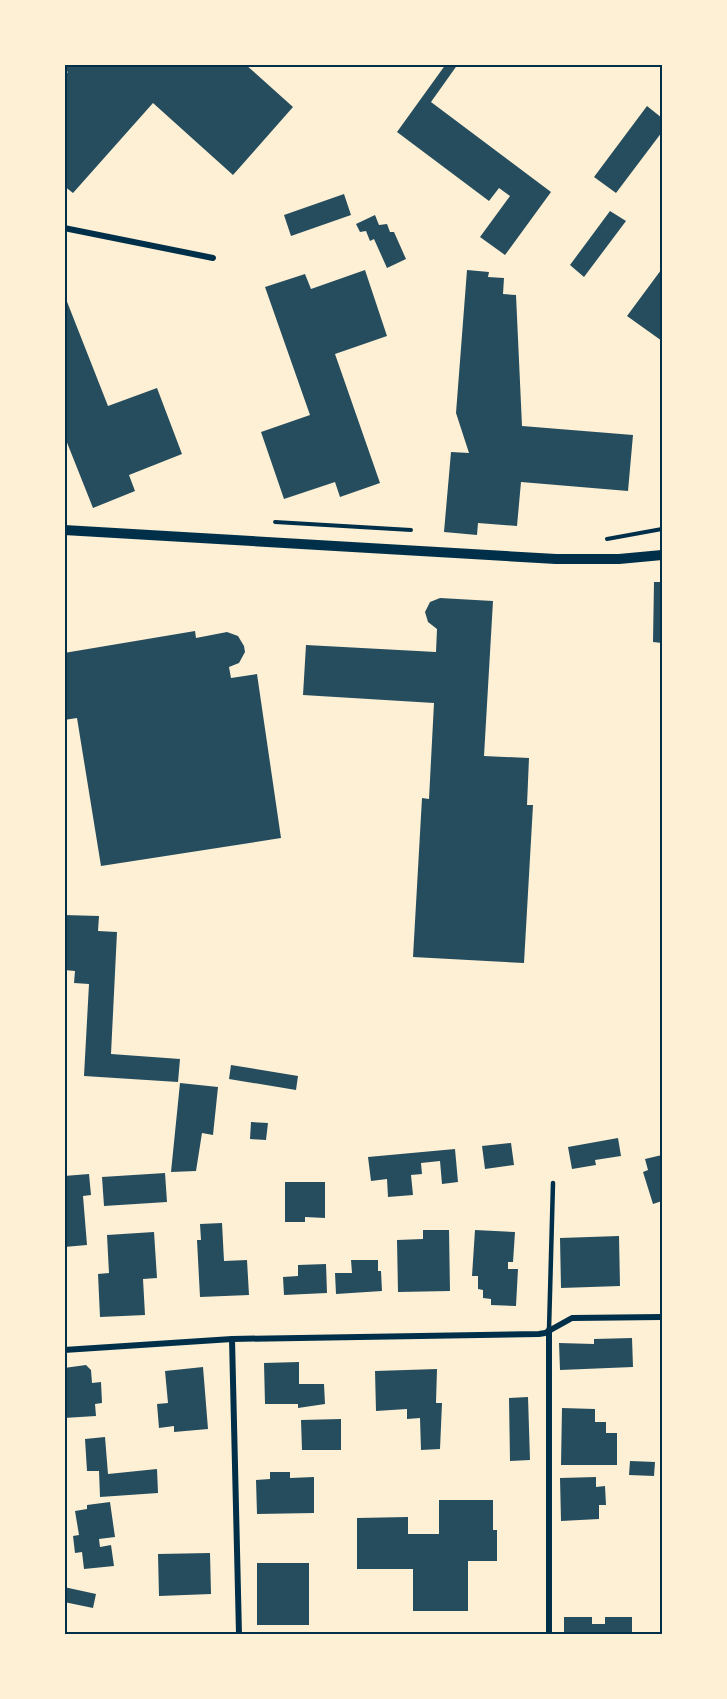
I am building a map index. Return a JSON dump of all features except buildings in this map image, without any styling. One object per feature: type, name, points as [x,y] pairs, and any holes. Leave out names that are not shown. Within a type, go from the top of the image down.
[{"type":"street","points":[[64,228],[213,258]]},
{"type":"street","points":[[64,530],[556,559],[619,559],[663,555]]},
{"type":"street","points":[[64,1350],[232,1339],[539,1334],[572,1318],[663,1317]]},
{"type":"street","points":[[549,1330],[549,1635]]},
{"type":"street","points":[[232,1339],[238,1635]]},
{"type":"lane","points":[[549,1330],[553,1183]]},
{"type":"path","points":[[268,521],[417,530]]},
{"type":"path","points":[[599,540],[663,529]]}]
